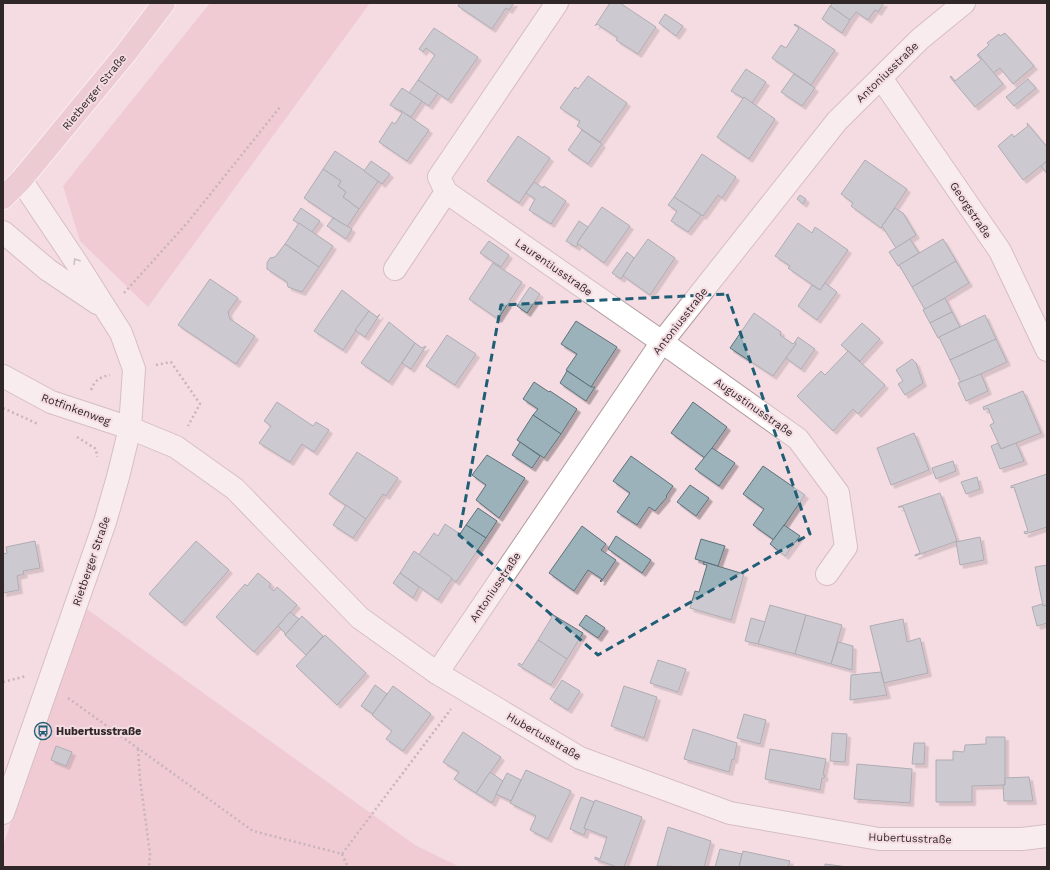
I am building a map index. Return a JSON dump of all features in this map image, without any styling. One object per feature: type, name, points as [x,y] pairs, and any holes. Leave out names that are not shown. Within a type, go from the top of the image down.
[{"type":"main road","name":"Rietberger Straße","points":[[3,198],[21,180],[126,53],[164,3]]},
{"type":"street","points":[[395,269],[446,192],[440,177],[557,3]]},
{"type":"street","name":"Antoniusstraße","points":[[437,673],[662,342],[837,121],[920,39],[964,3]]},
{"type":"street","name":"Georgstraße","points":[[881,78],[1000,251],[1047,350]]},
{"type":"street","name":"Rietberger Straße","points":[[3,813],[109,508],[130,428],[134,369],[120,334],[76,262],[21,180]]},
{"type":"street","name":"Laurentiusstraße","points":[[446,192],[662,342]]},
{"type":"street","name":"Rietberger Straße","points":[[3,232],[48,270],[104,309]]},
{"type":"street","name":"Augustinusstraße","points":[[662,342],[798,438],[838,494],[846,547],[827,574]]},
{"type":"street","name":"Rotfinkenweg","points":[[3,376],[51,402],[130,428]]},
{"type":"street","name":"Hubertusstraße","points":[[130,428],[176,447],[235,489],[360,618],[437,673],[580,758],[730,813],[879,840],[1022,839],[1047,836]]},
{"type":"path","points":[[104,309],[132,286],[188,222],[280,107]]},
{"type":"path","points":[[48,682],[138,749],[253,831],[342,854]]},
{"type":"path","points":[[342,854],[466,690]]},
{"type":"path","points":[[138,749],[140,779],[150,854],[149,867]]},
{"type":"path","points":[[342,854],[348,867]]},
{"type":"highlighted area","points":[[727,294],[810,534],[598,655],[459,535],[501,305]]},
{"type":"shaded area","points":[[210,3],[370,3],[148,307],[80,241],[63,186]]},
{"type":"shaded area","points":[[84,607],[415,845],[460,867],[3,867],[3,846]]},
{"type":"building","points":[[460,3],[514,3],[509,10],[506,8],[492,29],[458,6]]},
{"type":"building","points":[[610,3],[620,3],[656,27],[638,54],[616,40],[618,38],[597,24],[595,26]]},
{"type":"building","points":[[833,3],[884,3],[878,12],[875,10],[868,20],[856,12],[850,20],[830,6]]},
{"type":"building","points":[[830,6],[850,20],[842,33],[822,19]]},
{"type":"building","points":[[665,14],[683,26],[676,36],[659,23]]},
{"type":"building","points":[[795,24],[835,50],[811,85],[772,58],[781,45],[786,48],[799,28],[794,25]]},
{"type":"building","points":[[434,28],[478,57],[448,100],[418,80],[435,55],[426,48],[423,52],[419,49]]},
{"type":"building","points":[[1005,33],[1034,66],[1013,84],[1000,68],[993,73],[978,54],[989,45],[987,43],[999,34],[1000,36]]},
{"type":"building","points":[[978,54],[1003,84],[975,107],[950,77],[951,76],[955,81],[981,60],[977,55]]},
{"type":"building","points":[[746,69],[766,82],[752,103],[731,91]]},
{"type":"building","points":[[794,74],[815,88],[802,106],[781,92]]},
{"type":"building","points":[[588,76],[627,103],[600,142],[577,126],[580,121],[560,108],[575,87],[578,89]]},
{"type":"building","points":[[1028,79],[1036,88],[1014,106],[1006,97]]},
{"type":"building","points":[[418,80],[438,93],[429,106],[409,93]]},
{"type":"building","points":[[402,88],[422,101],[411,117],[390,105]]},
{"type":"building","points":[[744,97],[775,119],[749,159],[717,137]]},
{"type":"building","points":[[400,110],[429,130],[407,161],[379,142],[392,122],[395,124],[402,113]]},
{"type":"building","points":[[1027,123],[1047,147],[1047,161],[1023,180],[998,146],[1012,134],[1014,137],[1028,126]]},
{"type":"building","points":[[582,130],[602,144],[588,164],[568,150]]},
{"type":"building","points":[[518,136],[550,158],[519,203],[487,181]]},
{"type":"building","points":[[335,151],[379,180],[359,209],[343,197],[346,192],[338,186],[341,181],[323,169]]},
{"type":"building","points":[[702,154],[736,177],[722,198],[718,195],[703,216],[674,197]]},
{"type":"building","points":[[865,160],[907,189],[881,228],[851,206],[853,203],[841,194]]},
{"type":"building","points":[[371,161],[390,174],[382,184],[364,171]]},
{"type":"building","points":[[1047,161],[1047,174],[1041,166]]},
{"type":"building","points":[[323,169],[341,181],[338,186],[346,192],[343,197],[359,209],[347,227],[304,198]]},
{"type":"building","points":[[534,182],[543,188],[544,186],[566,201],[551,224],[529,210],[535,199],[526,193]]},
{"type":"building","points":[[800,195],[806,199],[803,204],[797,199]]},
{"type":"building","points":[[674,197],[701,215],[688,232],[671,221],[677,211],[668,205]]},
{"type":"building","points":[[602,207],[630,226],[604,263],[577,243]]},
{"type":"building","points":[[301,208],[320,221],[312,232],[293,220]]},
{"type":"building","points":[[895,208],[903,213],[916,235],[896,248],[882,226]]},
{"type":"building","points":[[333,218],[352,229],[346,239],[327,226]]},
{"type":"building","points":[[579,221],[588,227],[577,243],[578,245],[576,247],[566,241]]},
{"type":"building","points":[[299,223],[333,246],[319,267],[285,244]]},
{"type":"building","points":[[798,223],[812,233],[815,227],[848,250],[820,290],[788,268],[790,266],[775,256]]},
{"type":"building","points":[[648,239],[675,258],[650,295],[622,275]]},
{"type":"building","points":[[910,239],[919,253],[898,266],[889,252]]},
{"type":"building","points":[[943,239],[956,261],[912,287],[899,265]]},
{"type":"building","points":[[489,241],[509,255],[501,267],[480,253]]},
{"type":"building","points":[[285,244],[319,267],[302,292],[288,287],[287,282],[267,269],[267,263],[270,258],[275,257]]},
{"type":"building","points":[[627,252],[634,258],[621,279],[612,273]]},
{"type":"building","points":[[956,261],[969,283],[925,310],[912,287]]},
{"type":"building","points":[[493,263],[522,282],[498,319],[469,299]]},
{"type":"building","points":[[210,279],[238,298],[228,312],[230,319],[255,336],[236,364],[178,325]]},
{"type":"building","points":[[825,283],[837,292],[817,320],[798,306],[812,285],[820,290]]},
{"type":"building","points":[[530,287],[540,294],[527,313],[517,306]]},
{"type":"building","points":[[342,290],[369,311],[343,350],[314,331]]},
{"type":"building","points":[[945,298],[952,312],[930,323],[923,310]]},
{"type":"building","points":[[369,311],[377,317],[380,314],[365,337],[355,330]]},
{"type":"building","points":[[952,312],[960,327],[938,338],[930,323]]},
{"type":"building","points":[[754,313],[781,332],[780,335],[793,344],[795,342],[796,344],[773,376],[730,348]]},
{"type":"building","points":[[985,315],[996,339],[950,360],[939,337]]},
{"type":"building","points":[[576,321],[617,347],[591,387],[566,370],[577,354],[561,344]]},
{"type":"building","points":[[389,322],[415,343],[389,382],[361,363]]},
{"type":"building","points":[[862,323],[880,339],[860,361],[841,345]]},
{"type":"building","points":[[447,335],[476,354],[455,385],[426,366]]},
{"type":"building","points":[[798,337],[815,349],[801,369],[786,358],[796,344],[795,342]]},
{"type":"building","points":[[996,339],[1007,362],[961,383],[950,360]]},
{"type":"building","points":[[415,343],[422,348],[426,346],[411,369],[402,363]]},
{"type":"building","points":[[848,351],[885,385],[858,414],[853,409],[833,431],[797,396],[821,371],[825,375]]},
{"type":"building","points":[[912,359],[916,363],[923,383],[905,395],[898,384],[903,381],[896,370]]},
{"type":"building","points":[[567,371],[591,387],[595,387],[586,401],[560,383]]},
{"type":"building","points":[[981,374],[988,391],[966,401],[958,383]]},
{"type":"building","points":[[534,382],[577,409],[561,434],[533,415],[538,409],[523,399]]},
{"type":"building","points":[[1023,391],[1041,433],[1001,449],[990,425],[994,423],[988,408],[984,410],[983,407]]},
{"type":"building","points":[[277,402],[313,426],[316,422],[329,430],[314,452],[302,444],[290,462],[259,443],[271,426],[264,421]]},
{"type":"building","points":[[693,402],[727,427],[705,458],[671,433]]},
{"type":"building","points":[[533,415],[561,434],[544,458],[517,440]]},
{"type":"building","points":[[914,433],[929,470],[891,485],[877,448]]},
{"type":"building","points":[[520,442],[540,456],[532,468],[512,455]]},
{"type":"building","points":[[998,443],[1001,449],[1016,443],[1024,461],[1000,469],[991,446]]},
{"type":"building","points":[[712,448],[735,463],[719,486],[695,469]]},
{"type":"building","points":[[357,452],[398,478],[386,496],[383,494],[366,519],[329,494]]},
{"type":"building","points":[[487,455],[525,478],[499,518],[476,500],[486,485],[472,475]]},
{"type":"building","points":[[631,456],[673,486],[666,496],[667,497],[655,511],[649,507],[637,525],[617,512],[630,493],[613,481]]},
{"type":"building","points":[[953,461],[956,471],[936,479],[932,468]]},
{"type":"building","points":[[763,466],[805,495],[774,540],[753,525],[764,509],[743,494]]},
{"type":"building","points":[[1047,474],[1047,527],[1025,534],[1024,532],[1028,531],[1014,487],[1011,488],[1011,486]]},
{"type":"building","points":[[977,477],[980,489],[966,494],[961,482]]},
{"type":"building","points":[[690,485],[709,498],[696,516],[677,502]]},
{"type":"building","points":[[940,493],[957,541],[915,556],[920,553],[903,507],[898,507]]},
{"type":"building","points":[[346,505],[366,519],[353,538],[333,525]]},
{"type":"building","points":[[478,508],[497,521],[486,538],[466,525]]},
{"type":"building","points":[[445,524],[460,534],[466,525],[486,538],[456,582],[418,556],[434,533],[438,536]]},
{"type":"building","points":[[784,525],[800,536],[785,556],[770,544]]},
{"type":"building","points":[[582,526],[606,544],[601,550],[616,560],[601,582],[600,581],[602,579],[588,570],[574,591],[549,573]]},
{"type":"building","points":[[616,536],[651,560],[642,573],[608,549]]},
{"type":"building","points":[[980,537],[984,560],[960,565],[956,542]]},
{"type":"building","points":[[701,539],[725,546],[718,566],[695,559]]},
{"type":"building","points":[[35,541],[40,568],[23,571],[24,574],[17,576],[19,590],[3,593],[3,554],[7,553],[6,547]]},
{"type":"building","points":[[196,541],[229,570],[182,623],[149,594]]},
{"type":"building","points":[[414,551],[452,578],[438,600],[400,573]]},
{"type":"building","points":[[704,562],[744,574],[731,620],[690,608],[695,591],[699,592],[707,565],[703,564]]},
{"type":"building","points":[[1047,565],[1047,605],[1043,606],[1035,567]]},
{"type":"building","points":[[258,573],[271,584],[269,587],[274,591],[277,587],[297,605],[254,652],[216,617],[245,584],[247,586]]},
{"type":"building","points":[[400,573],[419,587],[413,598],[393,583]]},
{"type":"building","points":[[1042,604],[1043,606],[1047,605],[1047,623],[1037,626],[1032,607]]},
{"type":"building","points":[[770,605],[806,615],[795,654],[758,644]]},
{"type":"building","points":[[290,612],[299,619],[285,635],[285,633],[278,626]]},
{"type":"building","points":[[550,613],[583,633],[567,659],[538,640],[552,617],[549,615]]},
{"type":"building","points":[[586,615],[605,628],[598,638],[579,625]]},
{"type":"building","points":[[806,615],[842,625],[831,664],[795,654]]},
{"type":"building","points":[[302,616],[323,636],[306,655],[285,635]]},
{"type":"building","points":[[751,618],[765,622],[758,644],[745,641]]},
{"type":"building","points":[[903,619],[907,642],[920,638],[928,673],[884,683],[870,626]]},
{"type":"building","points":[[325,635],[366,673],[337,705],[296,666]]},
{"type":"building","points":[[538,640],[567,659],[551,685],[518,665],[519,663],[522,665]]},
{"type":"building","points":[[838,642],[853,646],[852,670],[831,664]]},
{"type":"building","points":[[658,660],[686,669],[678,692],[650,683]]},
{"type":"building","points":[[881,672],[887,695],[850,700],[851,675]]},
{"type":"building","points":[[562,680],[580,691],[568,710],[550,699]]},
{"type":"building","points":[[375,685],[387,694],[373,714],[361,706]]},
{"type":"building","points":[[393,686],[431,714],[403,751],[386,739],[392,731],[372,715]]},
{"type":"building","points":[[624,686],[657,697],[644,738],[611,726]]},
{"type":"building","points":[[744,714],[766,720],[760,744],[737,738]]},
{"type":"building","points":[[693,729],[737,743],[734,760],[732,759],[729,772],[684,759]]},
{"type":"building","points":[[463,732],[501,757],[476,793],[454,779],[459,772],[443,762]]},
{"type":"building","points":[[832,733],[847,734],[845,762],[830,761]]},
{"type":"building","points":[[986,737],[1005,737],[1005,785],[972,786],[972,802],[936,802],[936,760],[953,760],[953,751],[964,752],[965,745],[986,744]]},
{"type":"building","points":[[914,743],[925,743],[924,764],[912,764]]},
{"type":"building","points":[[56,746],[72,752],[66,766],[51,760]]},
{"type":"building","points":[[770,749],[826,759],[823,775],[825,775],[824,778],[822,778],[820,790],[765,779]]},
{"type":"building","points":[[857,764],[912,769],[910,803],[854,799]]},
{"type":"building","points":[[526,770],[571,791],[548,839],[530,830],[536,816],[510,803]]},
{"type":"building","points":[[490,772],[503,781],[492,803],[476,793]]},
{"type":"building","points":[[507,773],[521,780],[511,801],[496,794]]},
{"type":"building","points":[[1029,777],[1033,801],[1004,801],[1003,785],[1005,785],[1005,778]]},
{"type":"building","points":[[581,797],[594,802],[584,828],[586,829],[584,835],[570,829]]},
{"type":"building","points":[[595,800],[642,817],[624,867],[617,867],[595,859],[595,857],[600,859],[607,837],[584,828]]},
{"type":"building","points":[[668,827],[711,841],[704,867],[657,866]]},
{"type":"building","points":[[720,849],[742,854],[739,867],[715,867]]},
{"type":"building","points":[[743,851],[790,861],[788,867],[739,867]]},
{"type":"building","points":[[825,864],[848,867],[825,867]]},
{"type":"place","name":"Hubertusstraße","points":[[43,731]]}]
